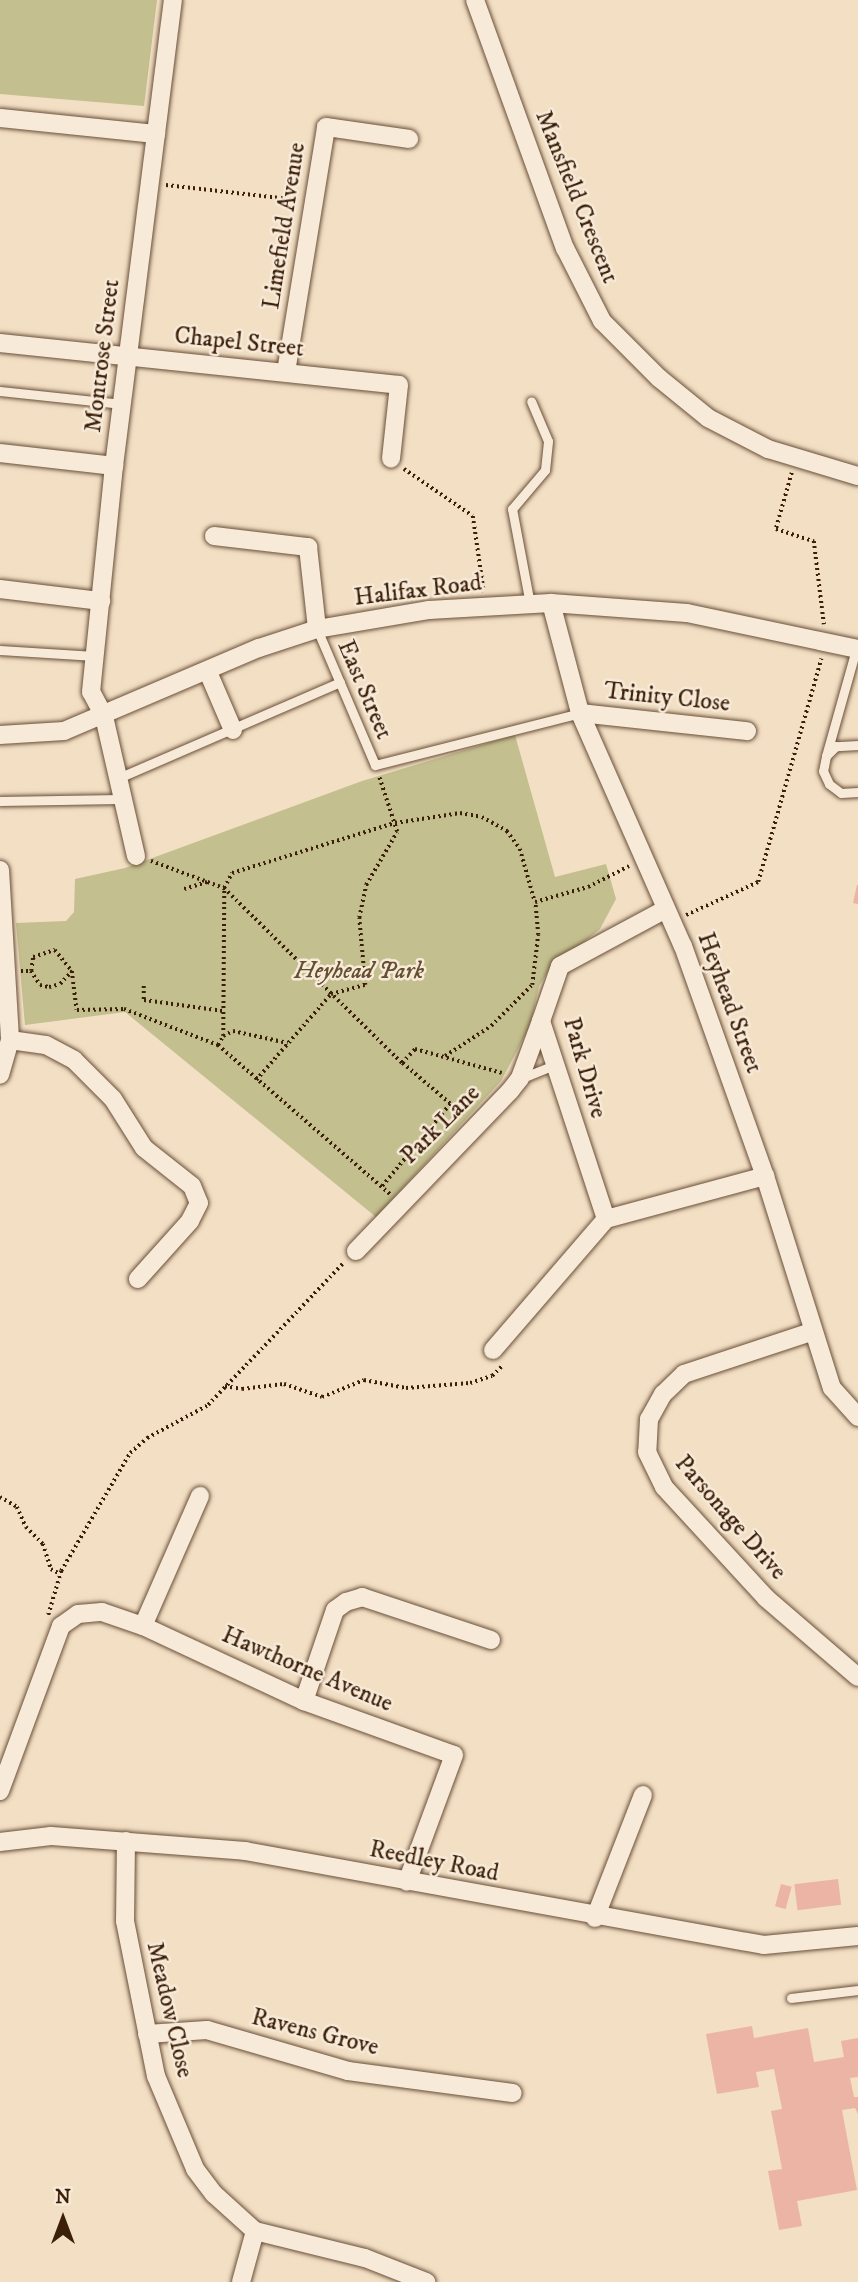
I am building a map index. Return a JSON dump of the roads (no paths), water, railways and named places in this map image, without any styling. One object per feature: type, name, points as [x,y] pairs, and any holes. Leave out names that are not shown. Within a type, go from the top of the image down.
[{"type":"street","name":"Montrose Street","points":[[136,856],[120,799],[104,716],[91,692],[114,466],[173,0]]},
{"type":"street","name":"Mansfield Crescent","points":[[475,0],[565,248],[603,321],[659,379],[708,418],[768,449],[858,476]]},
{"type":"street","points":[[0,118],[156,134]]},
{"type":"street","name":"Limefield Avenue","points":[[286,372],[326,127],[409,139]]},
{"type":"street","name":"Chapel Street","points":[[0,343],[399,385],[391,459]]},
{"type":"street","points":[[0,453],[114,466]]},
{"type":"street","points":[[214,536],[308,547],[317,629]]},
{"type":"street","points":[[0,589],[101,601]]},
{"type":"street","name":"Halifax Road","points":[[0,735],[64,731],[208,672],[259,648],[317,629],[429,610],[551,603],[687,613],[857,649]]},
{"type":"street","name":"Heyhead Street","points":[[551,603],[580,713],[669,915],[765,1176],[811,1332],[832,1388],[858,1417]]},
{"type":"street","points":[[208,672],[233,730]]},
{"type":"street","name":"Trinity Close","points":[[580,713],[747,732]]},
{"type":"street","points":[[0,870],[3,998],[10,1040],[0,1075]]},
{"type":"street","name":"Park Drive","points":[[606,1220],[541,1021],[560,966],[669,915]]},
{"type":"street","name":"Park Lane","points":[[356,1251],[399,1202],[520,1078],[541,1021]]},
{"type":"street","points":[[10,1040],[46,1045],[74,1060],[113,1099],[144,1148],[192,1186],[199,1203],[190,1221],[138,1279]]},
{"type":"street","points":[[493,1350],[606,1220],[765,1176]]},
{"type":"street","name":"Parsonage Drive","points":[[811,1332],[684,1374],[663,1394],[649,1419],[647,1452],[664,1487],[766,1598],[858,1678]]},
{"type":"street","points":[[143,1626],[200,1496]]},
{"type":"street","points":[[304,1701],[335,1611],[346,1602],[362,1597],[491,1640]]},
{"type":"street","name":"Hawthorne Avenue","points":[[0,1791],[61,1626],[78,1614],[102,1612],[143,1626],[304,1701],[454,1755],[407,1882]]},
{"type":"street","points":[[595,1918],[643,1795]]},
{"type":"street","name":"Reedley Road","points":[[0,1842],[51,1836],[245,1851],[595,1918],[764,1945],[858,1936]]},
{"type":"street","name":"Meadow Close","points":[[126,1842],[125,1922],[147,2034],[156,2076],[195,2169],[214,2194],[255,2231],[365,2258],[426,2282]]},
{"type":"street","name":"Ravens Grove","points":[[147,2034],[207,2030],[348,2071],[513,2092]]},
{"type":"street","points":[[241,2282],[255,2231]]},
{"type":"lane","points":[[0,391],[122,404]]},
{"type":"lane","points":[[530,604],[512,509],[545,470],[548,441],[531,401]]},
{"type":"lane","name":"East Street","points":[[317,629],[374,765],[580,713]]},
{"type":"lane","points":[[857,649],[823,771],[829,785],[841,793],[858,792]]},
{"type":"lane","points":[[0,650],[95,656]]},
{"type":"lane","points":[[116,779],[340,682]]},
{"type":"lane","points":[[826,756],[836,746],[858,745]]},
{"type":"lane","points":[[0,802],[120,799]]},
{"type":"lane","points":[[520,1078],[555,1066]]},
{"type":"lane","points":[[791,1998],[858,1990]]},
{"type":"park label","name":"Heyhead Park","points":[[359,972]]}]
